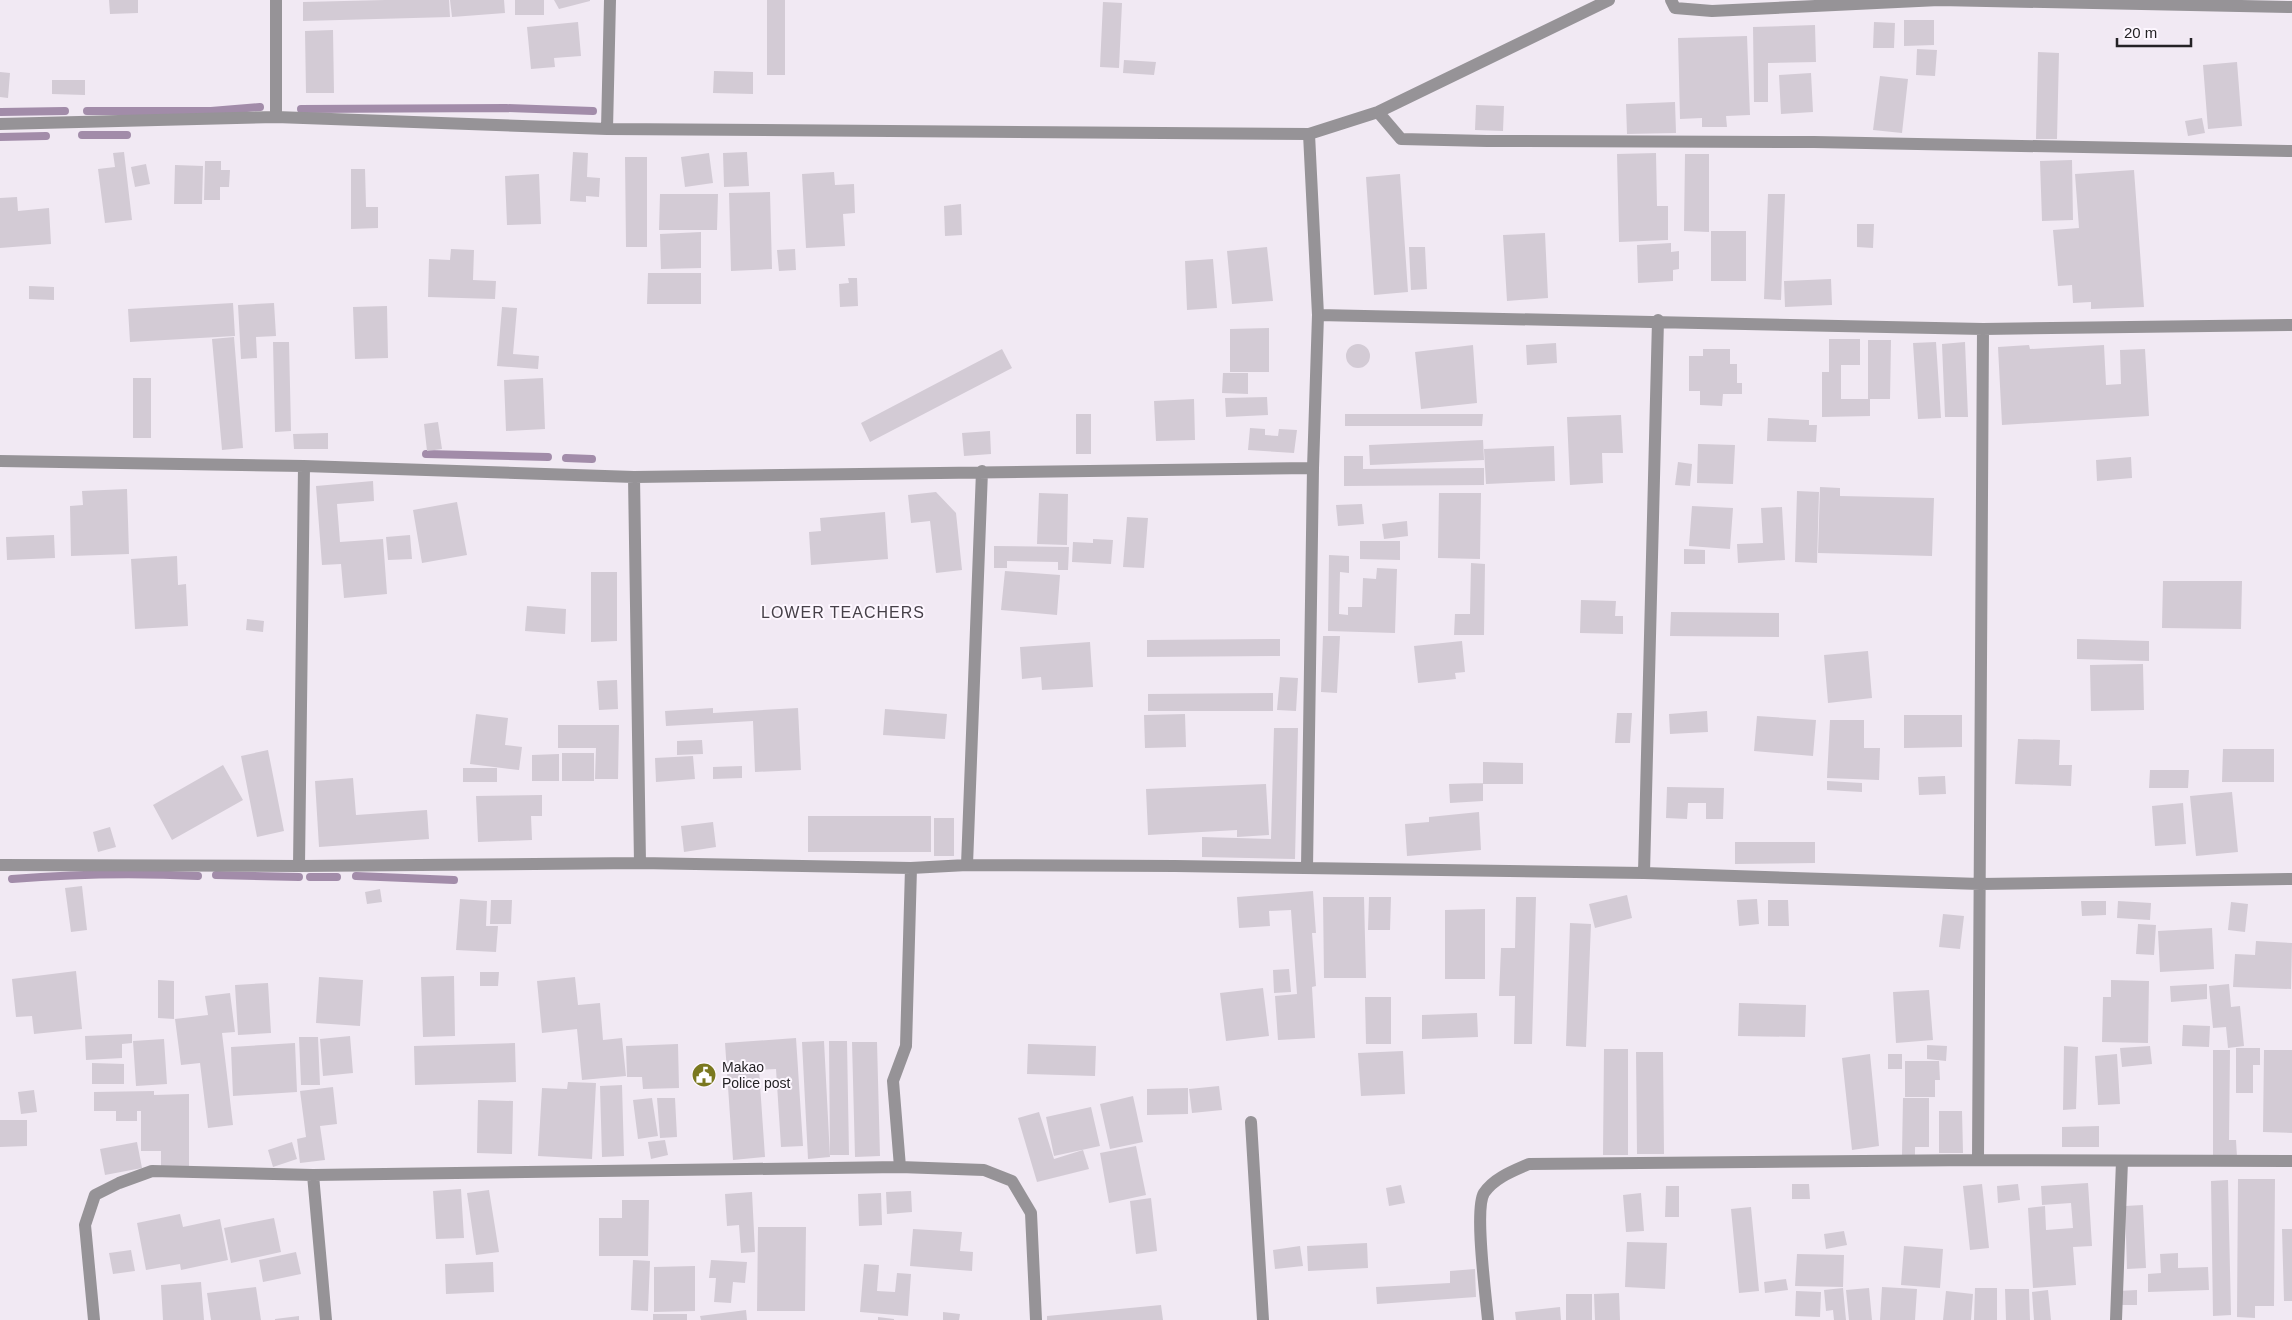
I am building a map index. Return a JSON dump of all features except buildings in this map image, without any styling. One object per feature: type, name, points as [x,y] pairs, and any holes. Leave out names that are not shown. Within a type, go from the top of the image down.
[{"type":"street","points":[[276,0],[276,117]]},
{"type":"street","points":[[607,129],[610,0]]},
{"type":"street","points":[[0,124],[276,117],[607,129],[1309,134],[1378,112],[1609,0]]},
{"type":"street","points":[[1671,0],[1675,8],[1712,11],[1939,0],[2292,7]]},
{"type":"street","points":[[1378,112],[1401,139],[1814,142],[2292,151]]},
{"type":"street","points":[[1307,868],[1313,468],[1318,315],[1309,134]]},
{"type":"street","points":[[1318,315],[1658,320],[1983,329],[2292,325]]},
{"type":"street","points":[[1644,873],[1658,320]]},
{"type":"street","points":[[1978,1160],[1983,329]]},
{"type":"street","points":[[0,460],[304,466],[634,477],[1313,468]]},
{"type":"street","points":[[299,866],[304,466]]},
{"type":"street","points":[[967,865],[982,471]]},
{"type":"street","points":[[634,477],[640,863]]},
{"type":"street","points":[[0,865],[299,866],[640,863],[911,868],[967,865],[1307,868],[1644,873],[1980,884],[2292,879]]},
{"type":"street","points":[[900,1168],[893,1081],[906,1046],[911,868]]},
{"type":"street","points":[[1251,1122],[1263,1320]]},
{"type":"street","points":[[1488,1320],[1480,1213],[1484,1194],[1502,1177],[1529,1164],[1978,1160],[2292,1161]]},
{"type":"street","points":[[2116,1320],[2122,1161]]},
{"type":"street","points":[[94,1320],[85,1225],[96,1195],[119,1183],[152,1171],[313,1175],[900,1168],[984,1170],[1012,1182],[1031,1214],[1036,1320]]},
{"type":"street","points":[[313,1175],[326,1320]]},
{"type":"waterway","points":[[87,111],[211,111],[260,107]]},
{"type":"waterway","points":[[301,109],[506,108],[593,111]]},
{"type":"waterway","points":[[1,112],[65,111]]},
{"type":"waterway","points":[[82,135],[127,135]]},
{"type":"waterway","points":[[0,137],[46,136]]},
{"type":"waterway","points":[[426,454],[548,457]]},
{"type":"waterway","points":[[566,458],[592,459]]},
{"type":"waterway","points":[[12,879],[105,874],[198,876]]},
{"type":"waterway","points":[[216,875],[299,877]]},
{"type":"waterway","points":[[356,876],[454,880]]},
{"type":"waterway","points":[[310,877],[337,877]]},
{"type":"place","name":"Makao Police post","points":[[704,1075]]},
{"type":"district","name":"LOWER TEACHERS","points":[[843,612]]}]
